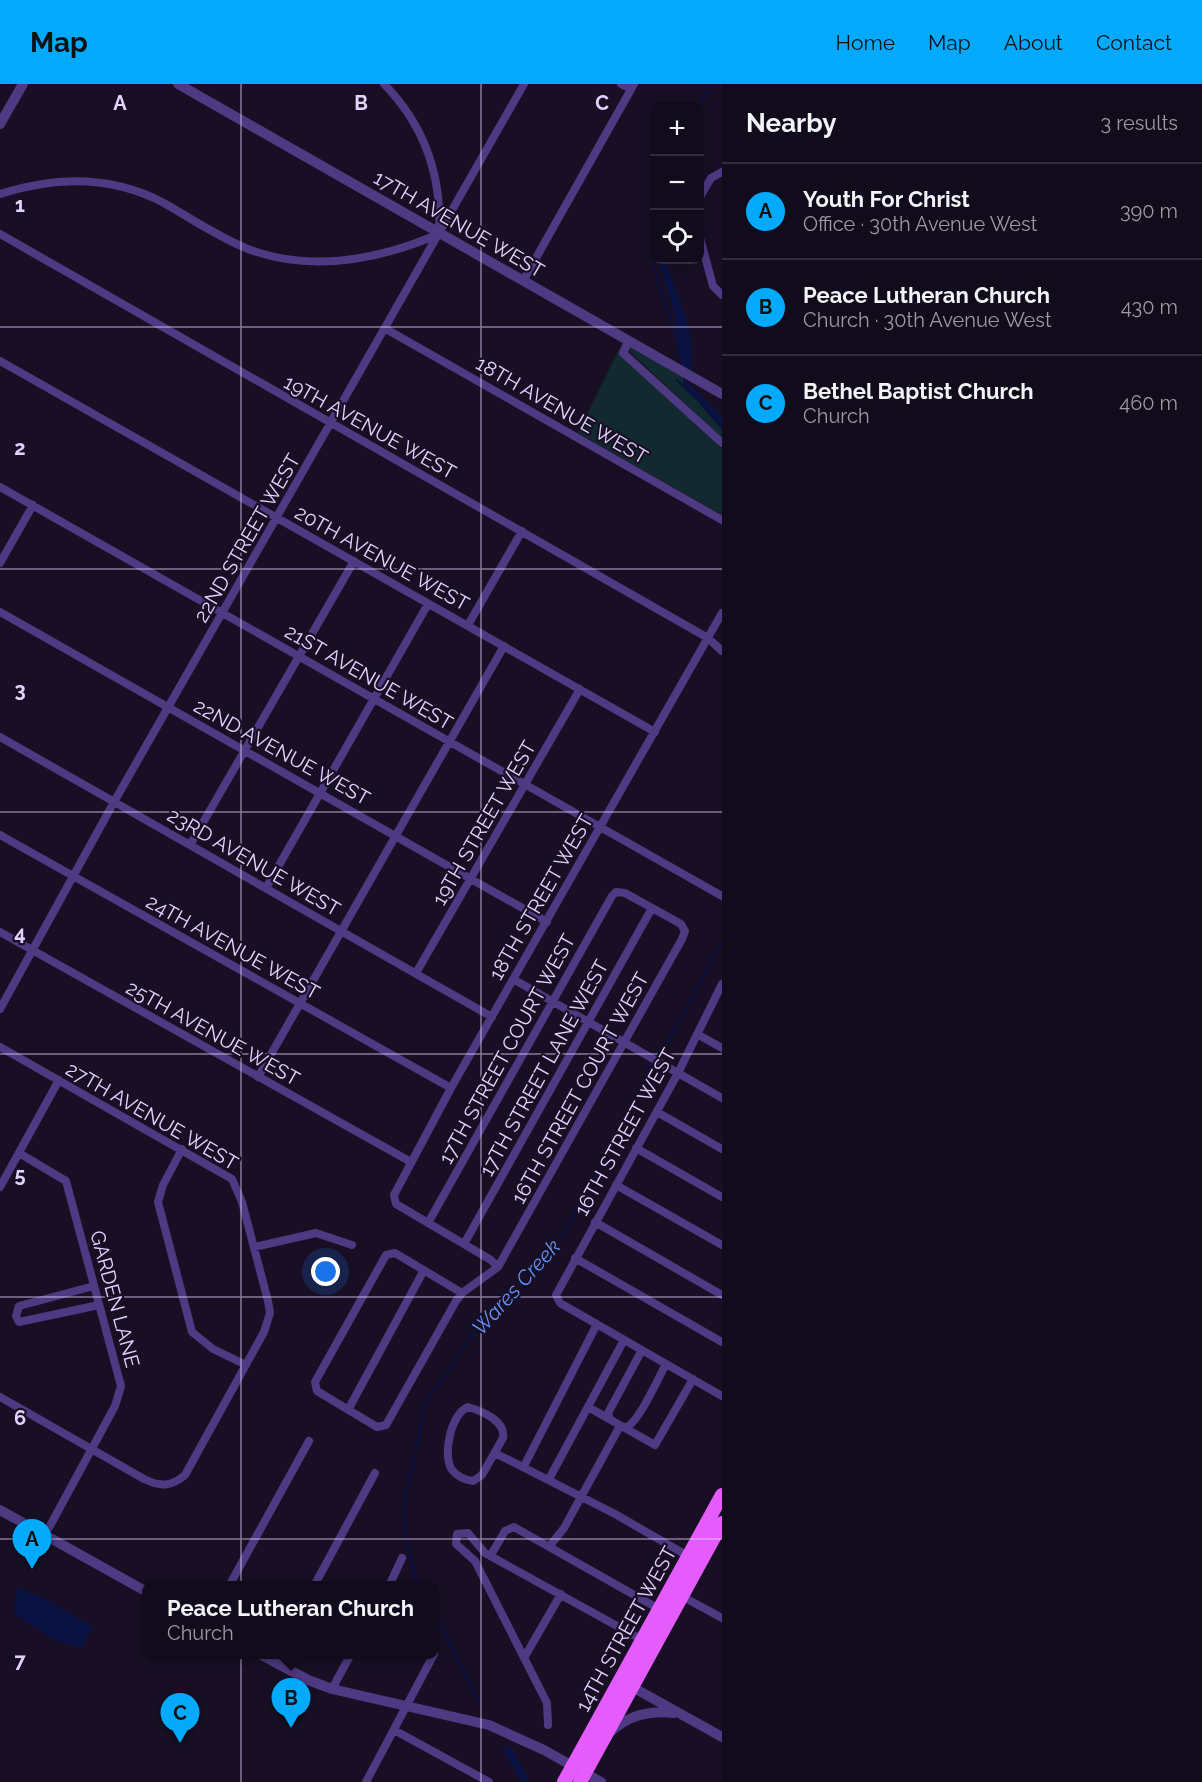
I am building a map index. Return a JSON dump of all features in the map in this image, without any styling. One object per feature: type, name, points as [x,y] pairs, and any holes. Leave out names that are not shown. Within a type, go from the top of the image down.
[{"type":"main road","name":"14TH STREET WEST","points":[[648,1644],[659,1609],[676,1593],[688,1556],[720,1502]]},
{"type":"main road","name":"14TH STREET WEST","points":[[579,1774],[676,1593],[722,1523]]},
{"type":"main road","name":"14TH STREET WEST","points":[[564,1782],[579,1774],[604,1737],[626,1684]]},
{"type":"street","points":[[0,124],[23,84]]},
{"type":"street","name":"17TH AVENUE WEST","points":[[178,84],[722,394]]},
{"type":"street","points":[[0,194],[39,183],[67,180],[120,186],[157,200],[250,249],[303,262],[339,262],[375,256],[439,234],[439,189],[428,151],[413,120],[384,84]]},
{"type":"street","name":"22ND STREET WEST","points":[[0,1009],[114,802],[278,519],[524,84]]},
{"type":"street","points":[[523,281],[632,87],[621,84]]},
{"type":"street","points":[[704,189],[711,178],[722,172]]},
{"type":"street","name":"19TH AVENUE WEST","points":[[0,234],[708,638],[722,651]]},
{"type":"street","points":[[704,255],[713,286],[722,295]]},
{"type":"street","name":"18TH AVENUE WEST","points":[[386,329],[722,520]]},
{"type":"street","points":[[628,342],[623,352],[722,443]]},
{"type":"street","name":"20TH AVENUE WEST","points":[[0,361],[654,732]]},
{"type":"street","name":"21ST AVENUE WEST","points":[[0,486],[722,896]]},
{"type":"street","points":[[0,563],[33,505]]},
{"type":"street","points":[[468,625],[522,531]]},
{"type":"street","points":[[190,845],[354,561]]},
{"type":"street","points":[[266,888],[428,604]]},
{"type":"street","name":"22ND AVENUE WEST","points":[[0,612],[547,922]]},
{"type":"street","name":"18TH STREET WEST","points":[[428,1223],[394,1200],[411,1162],[722,613]]},
{"type":"street","points":[[258,1077],[504,646]]},
{"type":"street","name":"19TH STREET WEST","points":[[416,974],[580,689]]},
{"type":"street","name":"23RD AVENUE WEST","points":[[0,737],[492,1017]]},
{"type":"street","name":"24TH AVENUE WEST","points":[[0,835],[451,1088]]},
{"type":"street","name":"17TH STREET COURT WEST","points":[[428,1223],[552,1001],[616,892],[625,893],[652,908]]},
{"type":"street","name":"16TH STREET COURT WEST","points":[[498,1267],[682,939],[685,931],[681,924],[652,908]]},
{"type":"street","name":"17TH STREET LANE WEST","points":[[464,1244],[652,908]]},
{"type":"street","name":"25TH AVENUE WEST","points":[[0,932],[411,1162]]},
{"type":"street","points":[[513,979],[722,1098]]},
{"type":"street","name":"16TH STREET WEST","points":[[597,1324],[560,1303],[556,1296],[719,997],[722,984]]},
{"type":"street","points":[[697,1034],[722,1048]]},
{"type":"street","name":"27TH AVENUE WEST","points":[[0,1047],[232,1179],[239,1192],[254,1248]]},
{"type":"street","points":[[0,1187],[59,1080]]},
{"type":"street","points":[[657,1112],[722,1149]]},
{"type":"street","points":[[636,1148],[722,1197]]},
{"type":"street","points":[[182,1149],[163,1185],[158,1202],[188,1322],[199,1340],[246,1365]]},
{"type":"street","name":"GARDEN LANE","points":[[19,1153],[66,1181],[121,1386],[116,1406],[45,1535]]},
{"type":"street","points":[[616,1185],[722,1245]]},
{"type":"street","points":[[595,1222],[722,1295]]},
{"type":"street","points":[[428,1223],[491,1260],[498,1267],[462,1293],[450,1308],[384,1427],[377,1427],[315,1388],[315,1382],[379,1267],[390,1253],[395,1253],[462,1293]]},
{"type":"street","points":[[0,1397],[150,1482],[170,1485],[185,1475],[264,1332],[270,1313],[254,1248],[316,1233],[351,1245]]},
{"type":"street","points":[[575,1258],[722,1342]]},
{"type":"street","points":[[348,1410],[424,1270]]},
{"type":"street","points":[[94,1286],[19,1306],[16,1316],[19,1322],[99,1305]]},
{"type":"street","points":[[524,1466],[597,1324],[722,1396]]},
{"type":"street","points":[[549,1479],[624,1340]]},
{"type":"street","points":[[610,1419],[608,1415],[610,1407],[642,1350]]},
{"type":"street","points":[[549,1547],[564,1528],[622,1427],[630,1425],[639,1414],[666,1364]]},
{"type":"street","points":[[588,1407],[655,1444],[693,1379]]},
{"type":"street","points":[[472,1407],[501,1425],[504,1435],[495,1453],[476,1481],[464,1479],[452,1470],[449,1461],[451,1425],[462,1409],[472,1407]]},
{"type":"street","points":[[232,1581],[309,1440]]},
{"type":"street","points":[[495,1453],[582,1496],[688,1556]]},
{"type":"street","points":[[317,1581],[375,1473]]},
{"type":"street","points":[[0,1510],[142,1589]]},
{"type":"street","points":[[491,1555],[511,1527],[659,1609]]},
{"type":"street","points":[[548,1725],[547,1702],[473,1557],[456,1544],[457,1534],[468,1533],[480,1550],[648,1644]]},
{"type":"street","points":[[473,1557],[480,1550]]},
{"type":"street","points":[[391,1581],[402,1558]]},
{"type":"street","points":[[676,1593],[722,1618]]},
{"type":"street","points":[[524,1658],[561,1594]]},
{"type":"street","points":[[276,1659],[308,1680],[332,1689],[489,1725],[579,1774],[601,1782]]},
{"type":"street","points":[[332,1689],[348,1659]]},
{"type":"street","points":[[366,1782],[432,1659]]},
{"type":"street","points":[[626,1684],[722,1737]]},
{"type":"street","points":[[604,1737],[622,1722],[640,1714],[662,1712],[681,1714]]},
{"type":"street","points":[[394,1730],[489,1782]]},
{"type":"green space","points":[[622,343],[621,354],[722,449],[722,515],[578,433]]},
{"type":"green space","points":[[629,347],[683,377],[683,384],[722,430],[722,438],[628,350]]},
{"type":"shaded area","points":[[659,264],[666,264],[685,315],[691,344],[690,371],[682,367],[673,308]]},
{"type":"shaded area","points":[[683,377],[722,416],[722,430],[683,383]]},
{"type":"shaded area","points":[[18,1587],[48,1600],[93,1627],[81,1648],[55,1640],[13,1614]]},
{"type":"waterway","name":"Wares Creek","points":[[701,102],[712,84]]},
{"type":"waterway","name":"Wares Creek","points":[[653,210],[651,241],[653,260],[675,333],[679,358]]},
{"type":"waterway","name":"Wares Creek","points":[[677,380],[695,398]]},
{"type":"waterway","name":"Wares Creek","points":[[653,1056],[654,1053],[664,1049],[722,942]]},
{"type":"waterway","name":"Wares Creek","points":[[418,1581],[403,1522],[406,1494],[426,1402],[479,1325],[528,1279],[563,1235],[642,1087],[651,1062]]},
{"type":"waterway","name":"Wares Creek","points":[[439,1622],[478,1700]]},
{"type":"waterway","points":[[508,1750],[526,1782]]},
{"type":"place","name":"Youth For Christ","points":[[32,1569]]},
{"type":"place","name":"Peace Lutheran Church","points":[[291,1728]]},
{"type":"place","name":"Bethel Baptist Church","points":[[180,1743]]}]
